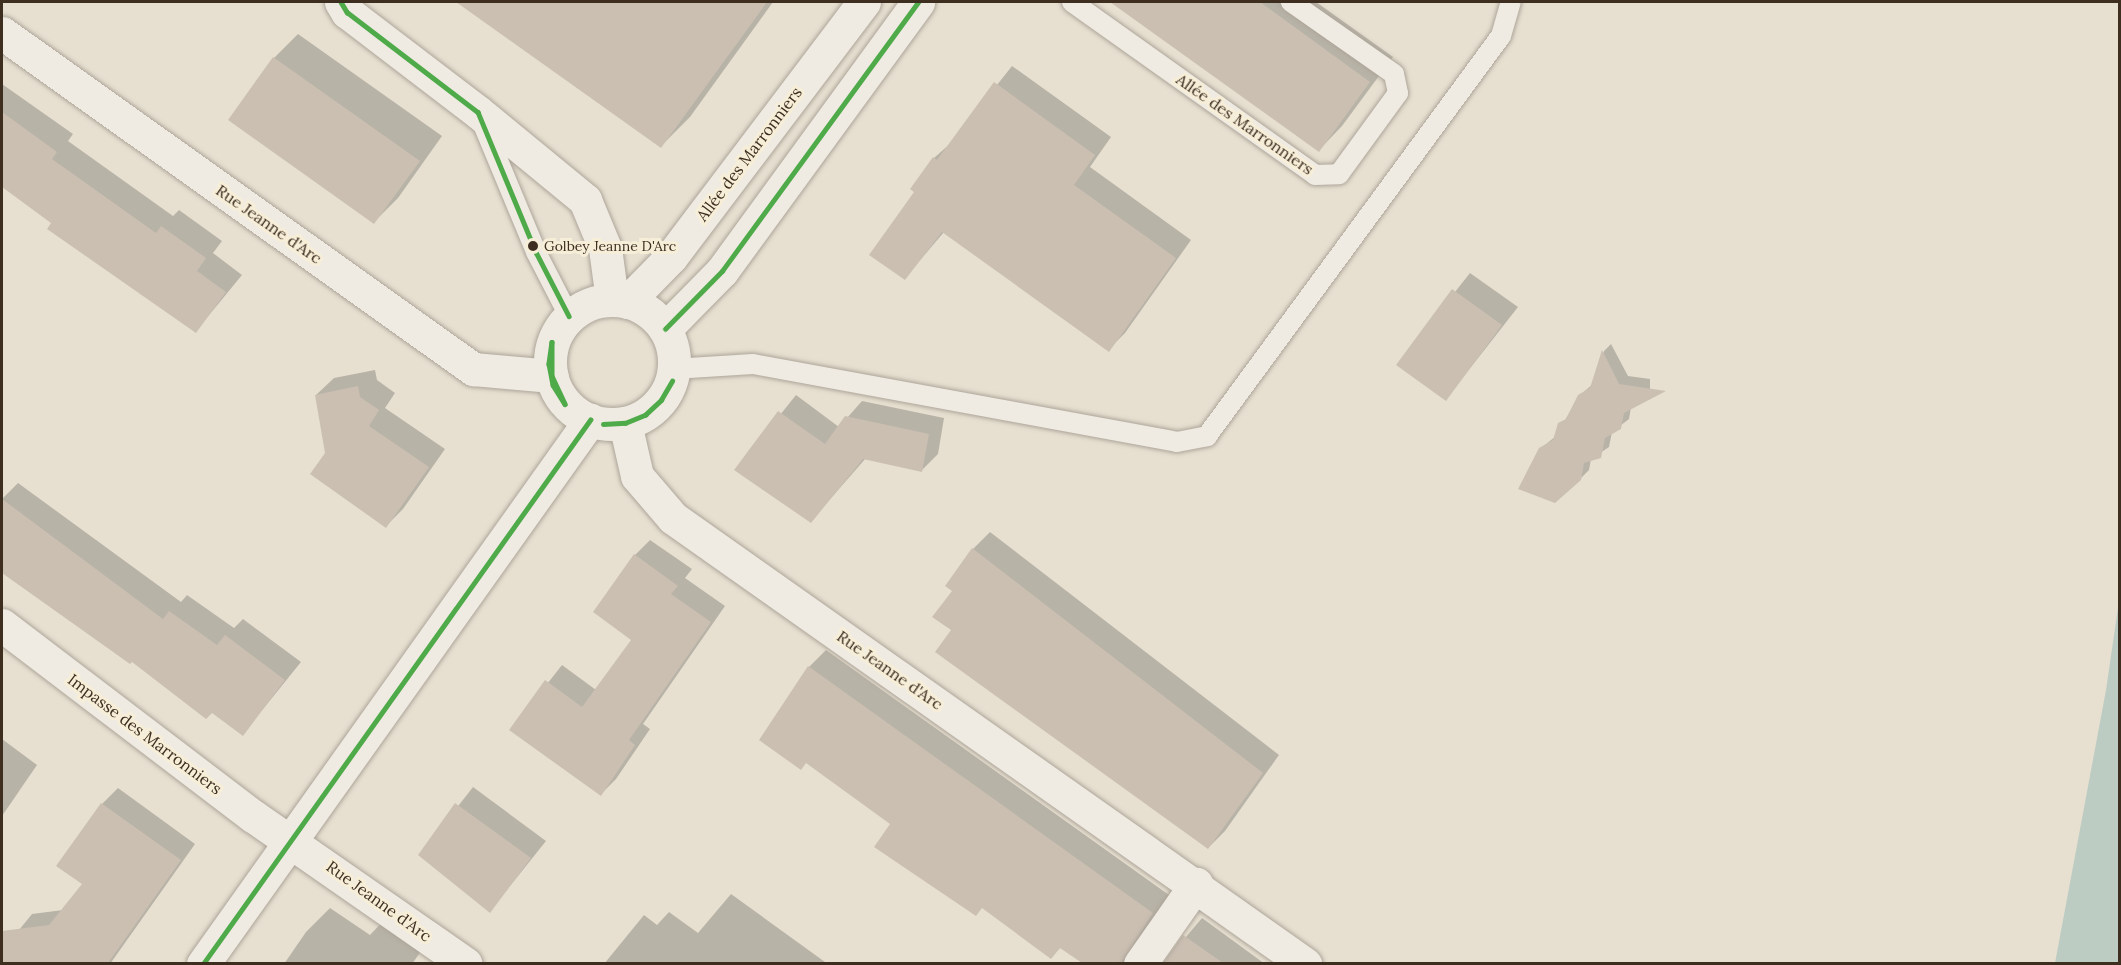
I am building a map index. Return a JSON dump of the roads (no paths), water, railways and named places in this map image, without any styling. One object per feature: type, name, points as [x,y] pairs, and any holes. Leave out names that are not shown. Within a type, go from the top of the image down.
[{"type":"street","points":[[341,2],[347,12],[478,112],[585,200],[605,248],[620,301]]},
{"type":"street","name":"Allée des Marronniers","points":[[620,301],[671,257],[864,2]]},
{"type":"street","points":[[665,329],[722,271],[918,2]]},
{"type":"street","name":"Rue Jeanne d'Arc","points":[[2,33],[472,369],[552,376]]},
{"type":"street","points":[[599,300],[620,301],[641,306],[665,329],[672,349],[673,369],[661,400],[645,415],[625,423],[603,424],[590,420],[565,404],[552,376],[552,342],[569,316],[599,300]]},
{"type":"street","points":[[203,963],[590,420]]},
{"type":"street","name":"Rue Jeanne d'Arc","points":[[625,423],[637,476],[673,518],[1196,884],[1305,963]]},
{"type":"street","name":"Impasse des Marronniers","points":[[2,625],[290,842]]},
{"type":"street","name":"Rue Jeanne d'Arc","points":[[290,842],[466,963]]},
{"type":"street","points":[[1140,963],[1196,884]]},
{"type":"lane","name":"Allée des Marronniers","points":[[1072,2],[1315,175],[1339,174],[1398,93],[1394,74],[1291,2]]},
{"type":"lane","points":[[673,369],[753,364],[1177,442],[1207,436],[1501,36],[1511,2]]},
{"type":"lane","points":[[478,112],[536,252],[569,316]]},
{"type":"place","name":"Golbey Jeanne D'Arc","points":[[533,246]]}]
